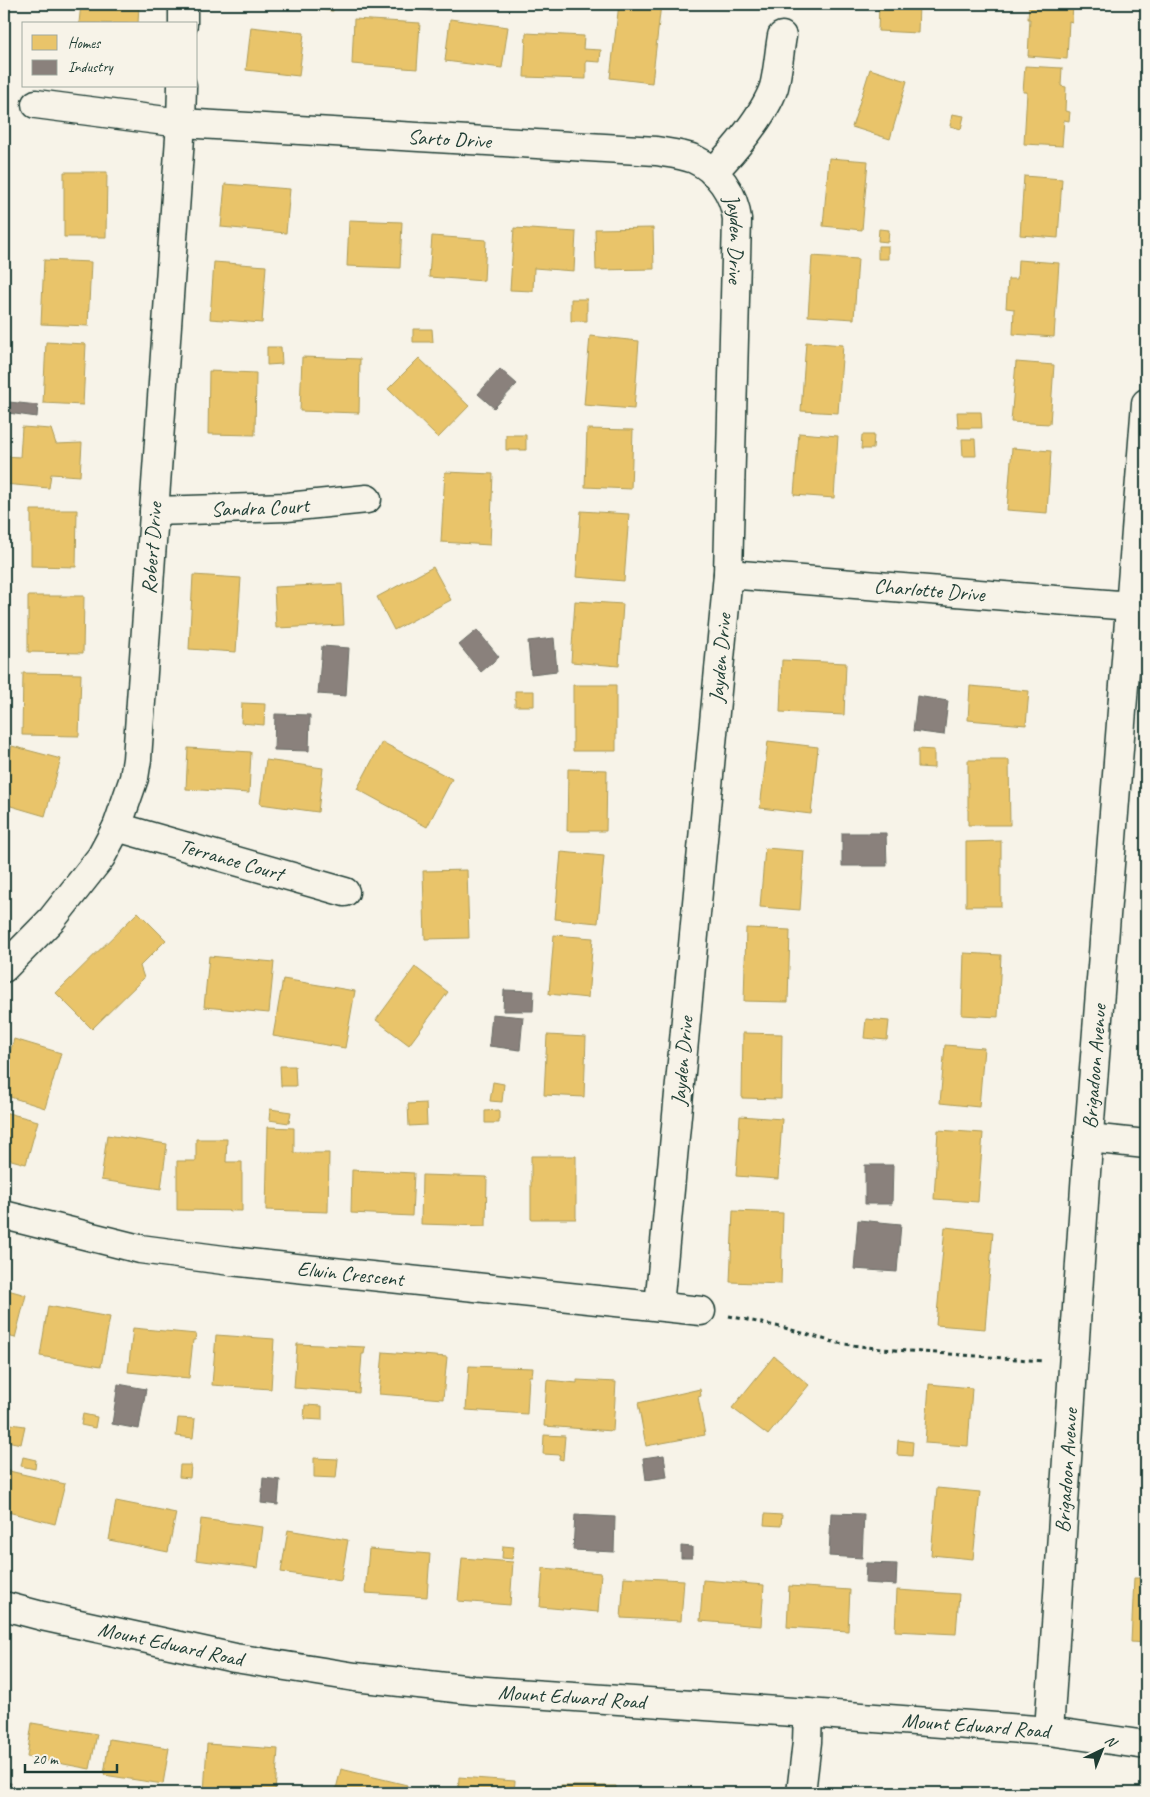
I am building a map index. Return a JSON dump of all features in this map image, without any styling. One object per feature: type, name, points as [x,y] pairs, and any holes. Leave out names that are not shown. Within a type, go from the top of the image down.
[{"type":"street","points":[[183,4],[183,22]]},
{"type":"street","name":"Jayden Drive","points":[[659,1306],[728,574],[737,220],[736,207],[726,185],[713,172],[744,137],[774,87],[782,36]]},
{"type":"street","name":"Robert Drive","points":[[4,968],[52,919],[101,857],[117,827],[134,778],[137,759],[182,124],[182,88]]},
{"type":"street","name":"Sarto Drive","points":[[36,104],[182,124],[656,151],[693,159],[713,172]]},
{"type":"street","name":"Brigadoon Avenue","points":[[1049,1731],[1072,1363],[1146,410]]},
{"type":"street","name":"Sandra Court","points":[[154,511],[287,507],[367,500]]},
{"type":"street","name":"Charlotte Drive","points":[[728,574],[1131,606]]},
{"type":"street","name":"Terrance Court","points":[[117,827],[345,892]]},
{"type":"street","points":[[1089,1138],[1146,1144]]},
{"type":"street","name":"Elwin Crescent","points":[[4,1215],[140,1249],[231,1261],[701,1311]]},
{"type":"street","name":"Mount Edward Road","points":[[4,1606],[235,1658],[355,1677],[473,1690],[808,1712],[1049,1731],[1146,1745]]},
{"type":"street","points":[[802,1793],[808,1712]]},
{"type":"path","points":[[701,1311],[785,1328],[837,1343],[873,1348],[1072,1363]]},
{"type":"building: Homes","points":[[81,4],[139,4],[138,22],[79,22]]},
{"type":"building: Homes","points":[[306,4],[333,4],[333,11],[305,8]]},
{"type":"building: Homes","points":[[619,4],[661,4],[652,83],[610,78]]},
{"type":"building: Homes","points":[[879,4],[919,4],[918,33],[878,31]]},
{"type":"building: Homes","points":[[1029,4],[1073,4],[1072,22],[1069,21],[1067,59],[1028,56]]},
{"type":"building: Homes","points":[[354,19],[420,23],[417,69],[352,64]]},
{"type":"building: Homes","points":[[450,19],[508,27],[502,68],[445,61]]},
{"type":"building: Homes","points":[[251,27],[304,33],[299,76],[246,70]]},
{"type":"building: Homes","points":[[526,33],[584,36],[583,49],[601,50],[600,62],[586,61],[586,79],[524,77]]},
{"type":"building: Homes","points":[[1025,66],[1062,68],[1061,86],[1066,87],[1065,111],[1070,112],[1069,121],[1064,120],[1062,146],[1024,144],[1027,92],[1023,92]]},
{"type":"building: Homes","points":[[870,69],[907,81],[890,139],[852,127]]},
{"type":"building: Homes","points":[[952,114],[964,116],[961,129],[950,126]]},
{"type":"building: Homes","points":[[829,158],[868,161],[862,230],[823,226]]},
{"type":"building: Homes","points":[[64,172],[107,172],[106,237],[64,237]]},
{"type":"building: Homes","points":[[1024,176],[1062,179],[1058,238],[1020,235]]},
{"type":"building: Homes","points":[[225,184],[290,189],[286,233],[221,227]]},
{"type":"building: Homes","points":[[349,220],[402,222],[400,268],[347,266]]},
{"type":"building: Homes","points":[[514,228],[576,232],[574,271],[534,268],[533,291],[510,290]]},
{"type":"building: Homes","points":[[653,228],[654,269],[596,270],[595,229]]},
{"type":"building: Homes","points":[[879,229],[889,230],[888,242],[878,241]]},
{"type":"building: Homes","points":[[432,236],[486,240],[484,281],[429,277]]},
{"type":"building: Homes","points":[[878,246],[888,246],[888,259],[878,259]]},
{"type":"building: Homes","points":[[812,256],[858,259],[854,319],[808,316]]},
{"type":"building: Homes","points":[[44,260],[91,262],[88,326],[41,324]]},
{"type":"building: Homes","points":[[1018,260],[1059,263],[1054,337],[1013,334],[1014,309],[1006,308],[1008,279],[1017,279]]},
{"type":"building: Homes","points":[[214,262],[266,266],[262,323],[210,319]]},
{"type":"building: Homes","points":[[571,299],[587,299],[587,321],[571,321]]},
{"type":"building: Homes","points":[[413,329],[432,329],[433,342],[413,342]]},
{"type":"building: Homes","points":[[590,336],[639,341],[634,409],[584,405]]},
{"type":"building: Homes","points":[[46,342],[86,344],[83,405],[43,403]]},
{"type":"building: Homes","points":[[806,342],[843,345],[838,413],[801,411]]},
{"type":"building: Homes","points":[[267,347],[281,347],[282,364],[267,365]]},
{"type":"building: Homes","points":[[302,357],[360,359],[359,413],[300,411]]},
{"type":"building: Homes","points":[[419,358],[469,406],[438,438],[388,389]]},
{"type":"building: Homes","points":[[1016,362],[1054,365],[1050,424],[1011,422]]},
{"type":"building: Homes","points":[[209,371],[256,373],[255,435],[208,434]]},
{"type":"building: Homes","points":[[957,412],[981,412],[982,428],[958,428]]},
{"type":"building: Homes","points":[[22,427],[51,429],[56,444],[82,443],[80,476],[51,474],[49,488],[4,484],[4,456],[20,457]]},
{"type":"building: Homes","points":[[587,429],[633,430],[631,489],[585,487]]},
{"type":"building: Homes","points":[[799,433],[838,436],[834,498],[794,495]]},
{"type":"building: Homes","points":[[506,435],[526,435],[526,450],[506,450]]},
{"type":"building: Homes","points":[[862,435],[874,435],[873,449],[861,449]]},
{"type":"building: Homes","points":[[962,439],[975,439],[976,456],[963,456]]},
{"type":"building: Homes","points":[[1012,448],[1051,451],[1047,513],[1007,510]]},
{"type":"building: Homes","points":[[445,472],[493,474],[490,545],[441,542]]},
{"type":"building: Homes","points":[[31,510],[77,510],[76,567],[31,566]]},
{"type":"building: Homes","points":[[581,511],[629,514],[624,581],[576,577]]},
{"type":"building: Homes","points":[[433,567],[451,600],[394,630],[377,597]]},
{"type":"building: Homes","points":[[193,575],[241,578],[236,652],[189,649]]},
{"type":"building: Homes","points":[[342,584],[344,625],[276,628],[274,587]]},
{"type":"building: Homes","points":[[28,596],[84,596],[83,653],[28,652]]},
{"type":"building: Homes","points":[[575,601],[623,604],[619,666],[571,662]]},
{"type":"building: Homes","points":[[782,660],[846,663],[844,715],[780,712]]},
{"type":"building: Homes","points":[[23,673],[81,674],[79,736],[22,735]]},
{"type":"building: Homes","points":[[573,685],[616,685],[616,751],[573,751]]},
{"type":"building: Homes","points":[[970,686],[1029,691],[1026,725],[968,720]]},
{"type":"building: Homes","points":[[515,691],[534,691],[534,706],[515,706]]},
{"type":"building: Homes","points":[[242,703],[265,704],[264,725],[241,723]]},
{"type":"building: Homes","points":[[768,741],[818,747],[811,814],[760,808]]},
{"type":"building: Homes","points":[[382,742],[452,779],[427,827],[357,789]]},
{"type":"building: Homes","points":[[12,746],[61,759],[45,816],[4,804],[4,776]]},
{"type":"building: Homes","points":[[188,748],[251,752],[249,793],[186,789]]},
{"type":"building: Homes","points":[[918,749],[934,750],[934,768],[918,767]]},
{"type":"building: Homes","points":[[266,760],[323,768],[318,812],[260,804]]},
{"type":"building: Homes","points":[[968,760],[1009,760],[1010,825],[968,825]]},
{"type":"building: Homes","points":[[568,769],[607,770],[606,831],[567,831]]},
{"type":"building: Homes","points":[[1001,841],[1001,906],[966,906],[966,842]]},
{"type":"building: Homes","points":[[765,848],[804,851],[800,910],[760,907]]},
{"type":"building: Homes","points":[[561,852],[604,856],[598,923],[555,919]]},
{"type":"building: Homes","points":[[467,870],[469,938],[425,939],[423,871]]},
{"type":"building: Homes","points":[[138,912],[166,940],[140,966],[144,978],[92,1029],[56,993]]},
{"type":"building: Homes","points":[[746,928],[790,930],[788,1002],[744,1001]]},
{"type":"building: Homes","points":[[554,935],[593,938],[588,998],[549,994]]},
{"type":"building: Homes","points":[[964,953],[1001,955],[998,1017],[962,1015]]},
{"type":"building: Homes","points":[[209,956],[274,962],[269,1013],[204,1007]]},
{"type":"building: Homes","points":[[415,967],[448,992],[409,1045],[376,1020]]},
{"type":"building: Homes","points":[[283,979],[355,991],[345,1048],[273,1036]]},
{"type":"building: Homes","points":[[866,1019],[889,1021],[887,1040],[864,1038]]},
{"type":"building: Homes","points":[[743,1033],[782,1034],[781,1099],[742,1098]]},
{"type":"building: Homes","points":[[547,1035],[586,1037],[584,1097],[544,1095]]},
{"type":"building: Homes","points":[[14,1039],[61,1053],[45,1108],[4,1095],[4,1072]]},
{"type":"building: Homes","points":[[945,1045],[984,1048],[979,1107],[940,1103]]},
{"type":"building: Homes","points":[[280,1066],[295,1066],[296,1086],[281,1086]]},
{"type":"building: Homes","points":[[493,1082],[504,1084],[502,1102],[490,1101]]},
{"type":"building: Homes","points":[[426,1103],[427,1125],[409,1126],[408,1104]]},
{"type":"building: Homes","points":[[270,1109],[291,1112],[289,1123],[269,1120]]},
{"type":"building: Homes","points":[[499,1110],[499,1123],[485,1123],[485,1111]]},
{"type":"building: Homes","points":[[4,1112],[38,1121],[26,1164],[4,1158]]},
{"type":"building: Homes","points":[[740,1116],[782,1119],[778,1179],[736,1176]]},
{"type":"building: Homes","points":[[268,1127],[294,1128],[294,1153],[329,1153],[328,1212],[266,1210]]},
{"type":"building: Homes","points":[[938,1130],[983,1133],[978,1202],[934,1199]]},
{"type":"building: Homes","points":[[107,1135],[167,1144],[161,1189],[101,1180]]},
{"type":"building: Homes","points":[[196,1139],[227,1139],[226,1162],[242,1162],[242,1211],[177,1210],[177,1161],[196,1161]]},
{"type":"building: Homes","points":[[531,1156],[576,1156],[576,1219],[531,1219]]},
{"type":"building: Homes","points":[[352,1170],[414,1173],[412,1216],[351,1213]]},
{"type":"building: Homes","points":[[422,1175],[487,1177],[486,1226],[421,1224]]},
{"type":"building: Homes","points":[[733,1211],[783,1213],[781,1284],[730,1282]]},
{"type":"building: Homes","points":[[945,1227],[993,1232],[985,1329],[936,1325]]},
{"type":"building: Homes","points":[[4,1289],[26,1295],[15,1338],[4,1335]]},
{"type":"building: Homes","points":[[48,1306],[110,1317],[101,1366],[40,1356]]},
{"type":"building: Homes","points":[[133,1328],[196,1334],[195,1340],[193,1340],[189,1378],[128,1372]]},
{"type":"building: Homes","points":[[216,1335],[274,1339],[271,1389],[212,1385]]},
{"type":"building: Homes","points":[[297,1344],[365,1347],[364,1354],[362,1354],[359,1393],[294,1388]]},
{"type":"building: Homes","points":[[383,1352],[447,1357],[443,1399],[379,1394]]},
{"type":"building: Homes","points":[[774,1356],[809,1385],[768,1435],[732,1408]]},
{"type":"building: Homes","points":[[469,1366],[533,1368],[532,1376],[529,1376],[527,1414],[466,1410]]},
{"type":"building: Homes","points":[[547,1380],[577,1383],[577,1380],[616,1382],[613,1431],[544,1426]]},
{"type":"building: Homes","points":[[929,1384],[972,1388],[968,1446],[925,1443]]},
{"type":"building: Homes","points":[[700,1389],[701,1396],[698,1397],[705,1435],[646,1446],[638,1403]]},
{"type":"building: Homes","points":[[305,1405],[322,1406],[322,1420],[304,1419]]},
{"type":"building: Homes","points":[[83,1414],[97,1417],[95,1428],[81,1425]]},
{"type":"building: Homes","points":[[178,1418],[195,1419],[193,1438],[176,1436]]},
{"type":"building: Homes","points":[[11,1424],[25,1426],[21,1444],[7,1441]]},
{"type":"building: Homes","points":[[544,1435],[565,1436],[563,1460],[559,1459],[560,1455],[543,1454]]},
{"type":"building: Homes","points":[[898,1440],[913,1442],[912,1456],[897,1455]]},
{"type":"building: Homes","points":[[23,1457],[36,1460],[35,1469],[21,1466]]},
{"type":"building: Homes","points":[[314,1458],[338,1459],[336,1478],[314,1477]]},
{"type":"building: Homes","points":[[180,1465],[191,1465],[190,1478],[179,1477]]},
{"type":"building: Homes","points":[[5,1470],[65,1484],[55,1524],[4,1511]]},
{"type":"building: Homes","points":[[937,1488],[980,1492],[973,1559],[931,1555]]},
{"type":"building: Homes","points":[[116,1501],[176,1513],[168,1552],[109,1540]]},
{"type":"building: Homes","points":[[765,1514],[782,1515],[781,1526],[764,1525]]},
{"type":"building: Homes","points":[[201,1519],[263,1527],[258,1568],[196,1560]]},
{"type":"building: Homes","points":[[288,1530],[348,1540],[341,1581],[281,1572]]},
{"type":"building: Homes","points":[[503,1546],[514,1547],[512,1559],[502,1558]]},
{"type":"building: Homes","points":[[369,1549],[430,1554],[427,1597],[365,1593]]},
{"type":"building: Homes","points":[[462,1558],[513,1562],[510,1605],[458,1601]]},
{"type":"building: Homes","points":[[543,1568],[601,1573],[598,1612],[540,1607]]},
{"type":"building: Homes","points":[[624,1577],[684,1580],[681,1621],[621,1618]]},
{"type":"building: Homes","points":[[1134,1578],[1142,1578],[1142,1581],[1146,1582],[1146,1643],[1131,1642]]},
{"type":"building: Homes","points":[[703,1580],[764,1585],[761,1626],[700,1621]]},
{"type":"building: Homes","points":[[789,1586],[850,1590],[848,1631],[787,1627]]},
{"type":"building: Homes","points":[[897,1590],[959,1594],[956,1634],[895,1631]]},
{"type":"building: Homes","points":[[32,1723],[97,1734],[90,1769],[27,1757]]},
{"type":"building: Homes","points":[[109,1739],[169,1748],[163,1784],[104,1775]]},
{"type":"building: Homes","points":[[207,1744],[278,1749],[275,1793],[204,1793]]},
{"type":"building: Homes","points":[[341,1769],[407,1785],[405,1793],[335,1793]]},
{"type":"building: Homes","points":[[459,1777],[515,1781],[514,1793],[458,1793]]},
{"type":"building: Homes","points":[[560,1786],[616,1786],[616,1793],[560,1793]]},
{"type":"building: Homes","points":[[650,1789],[710,1789],[710,1793],[650,1793]]},
{"type":"building: Industry","points":[[409,4],[433,4],[433,11],[409,9]]},
{"type":"building: Industry","points":[[500,369],[517,384],[494,408],[478,394]]},
{"type":"building: Industry","points":[[9,402],[38,405],[37,417],[8,413]]},
{"type":"building: Industry","points":[[477,630],[499,657],[481,672],[459,645]]},
{"type":"building: Industry","points":[[554,638],[557,671],[531,674],[528,641]]},
{"type":"building: Industry","points":[[322,646],[349,648],[346,696],[318,694]]},
{"type":"building: Industry","points":[[917,696],[948,701],[944,735],[913,731]]},
{"type":"building: Industry","points":[[275,714],[310,715],[309,751],[274,750]]},
{"type":"building: Industry","points":[[842,833],[886,833],[887,866],[842,866]]},
{"type":"building: Industry","points":[[504,990],[534,991],[533,1011],[503,1011]]},
{"type":"building: Industry","points":[[492,1014],[523,1017],[520,1050],[489,1046]]},
{"type":"building: Industry","points":[[865,1165],[893,1165],[892,1204],[865,1204]]},
{"type":"building: Industry","points":[[858,1220],[901,1224],[897,1272],[854,1269]]},
{"type":"building: Industry","points":[[118,1384],[146,1389],[139,1429],[112,1424]]},
{"type":"building: Industry","points":[[664,1455],[667,1477],[646,1480],[643,1458]]},
{"type":"building: Industry","points":[[263,1478],[280,1480],[278,1505],[261,1503]]},
{"type":"building: Industry","points":[[831,1513],[864,1514],[862,1558],[829,1556]]},
{"type":"building: Industry","points":[[575,1515],[615,1517],[614,1552],[573,1550]]},
{"type":"building: Industry","points":[[681,1546],[692,1547],[692,1558],[681,1558]]},
{"type":"building: Industry","points":[[866,1563],[897,1564],[896,1585],[865,1583]]},
{"type":"building: Industry","points":[[4,1782],[11,1783],[9,1793],[4,1793]]}]
